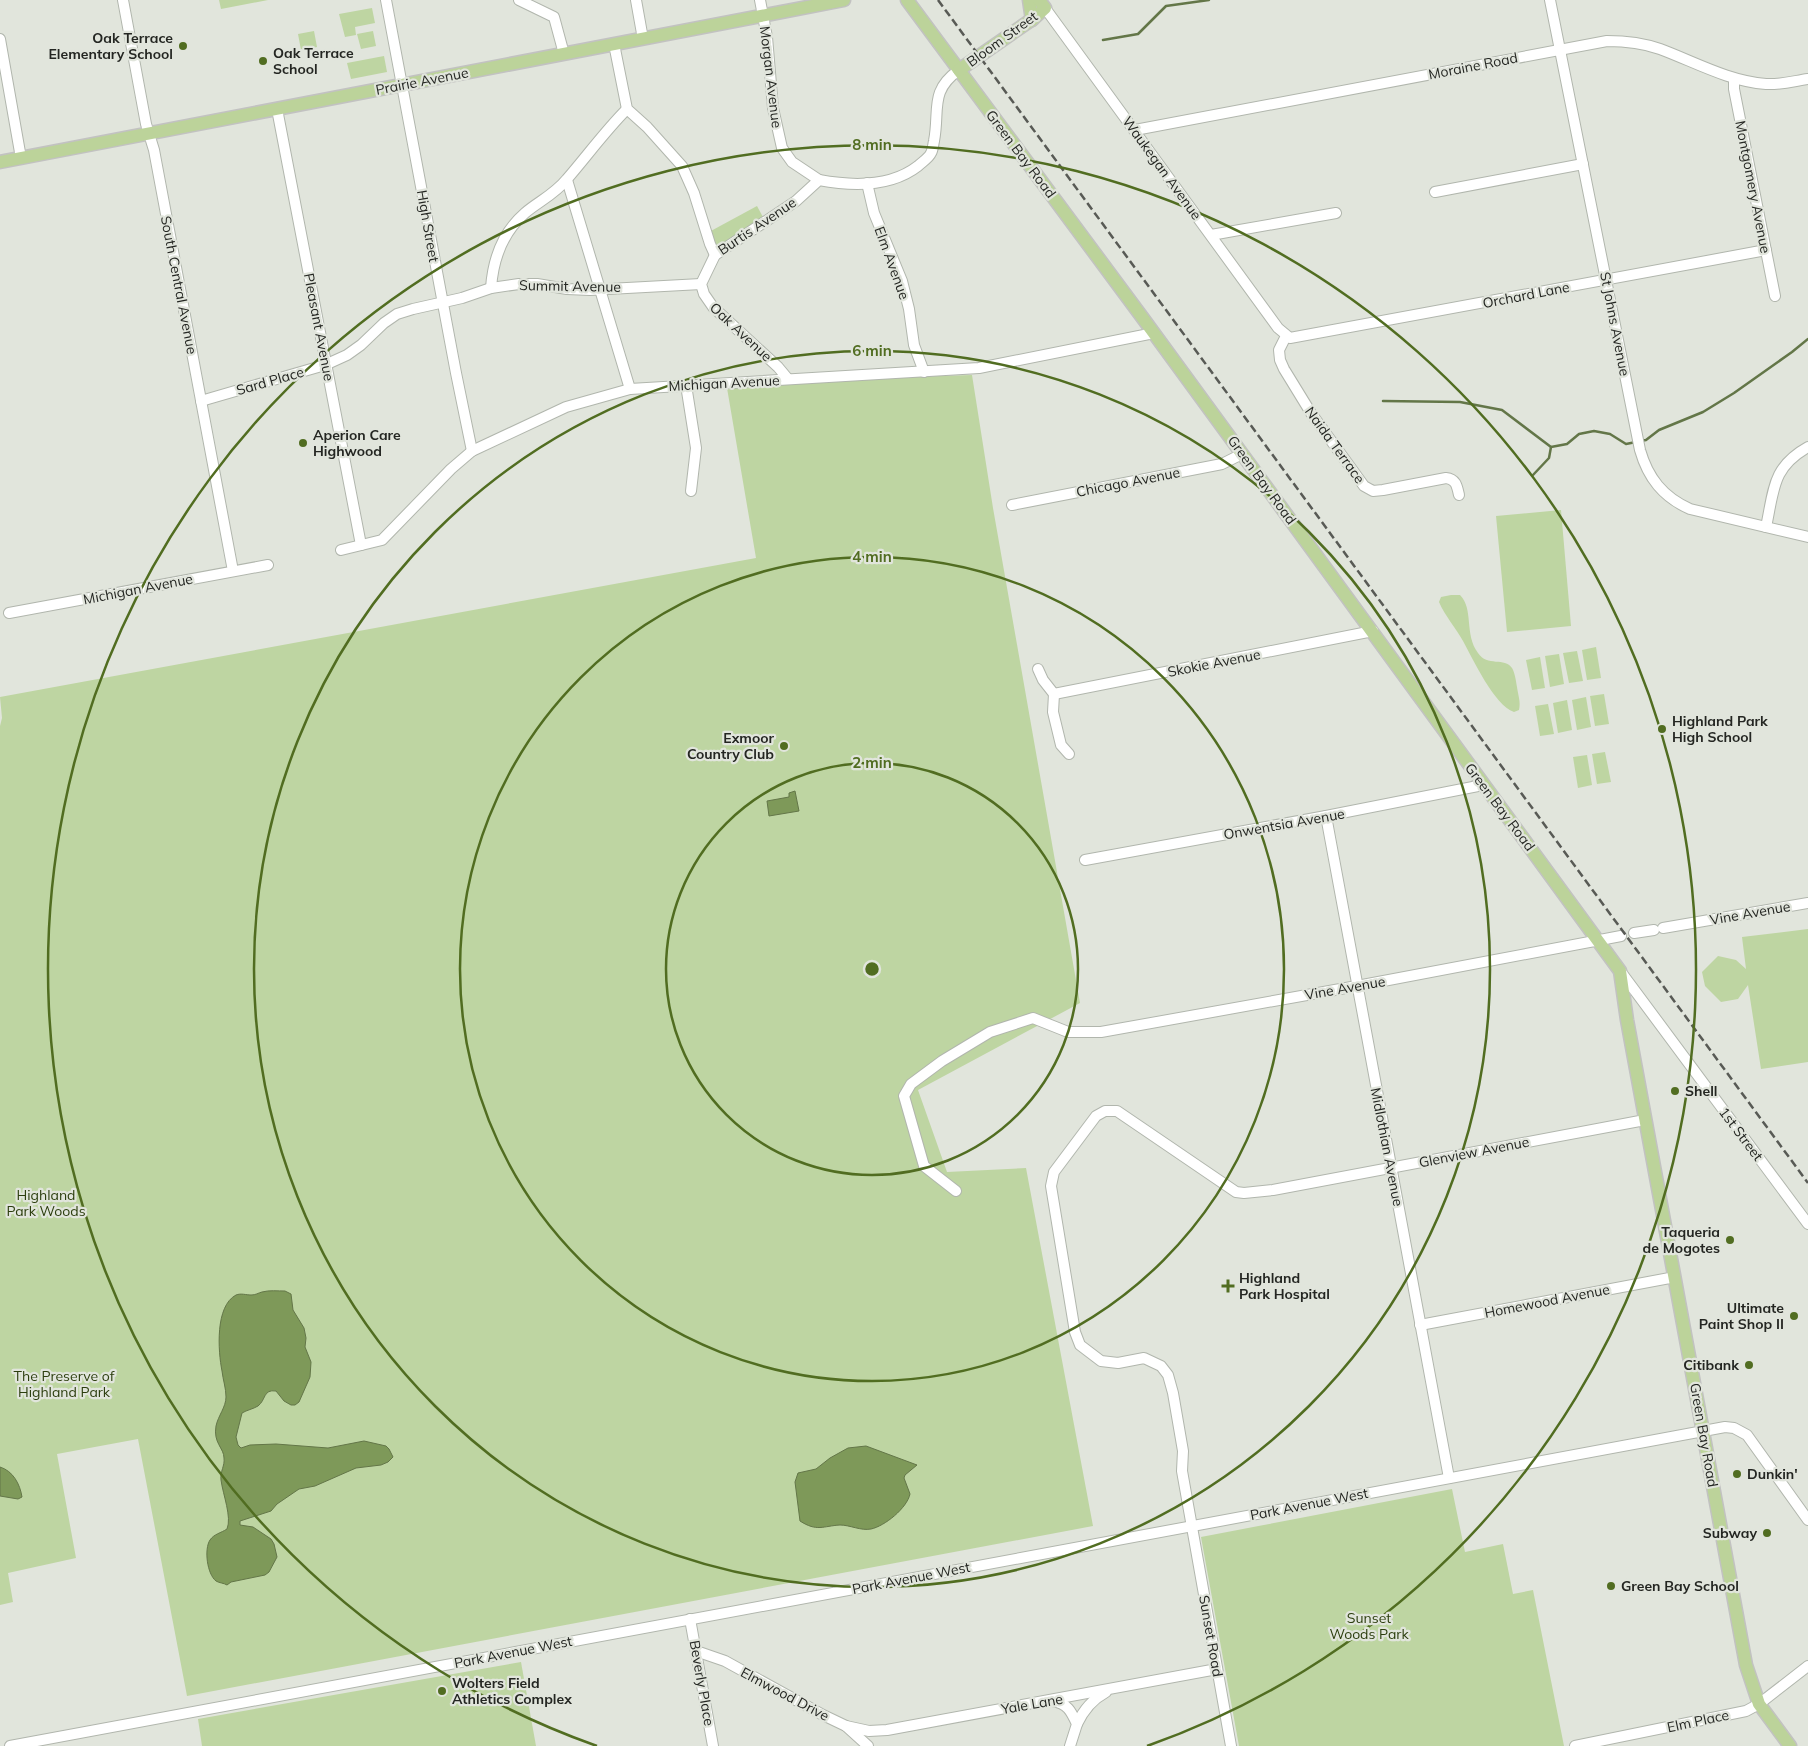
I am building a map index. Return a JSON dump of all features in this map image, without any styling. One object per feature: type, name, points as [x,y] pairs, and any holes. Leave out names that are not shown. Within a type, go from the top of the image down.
[{"type":"main road","name":"Prairie Avenue","points":[[0,162],[844,0]]},
{"type":"main road","name":"Green Bay Road","points":[[907,0],[1373,631],[1483,785],[1620,971],[1627,1020],[1746,1665],[1759,1704],[1790,1746]]},
{"type":"main road","points":[[1029,0],[1032,20]]},
{"type":"main road","name":"Bloom Street","points":[[959,70],[1032,20],[1042,4]]},
{"type":"street","name":"South Central Avenue","points":[[123,0],[148,134],[153,146],[232,571]]},
{"type":"street","name":"High Street","points":[[386,0],[472,451]]},
{"type":"street","points":[[518,0],[554,17],[564,54]]},
{"type":"street","points":[[636,0],[643,39]]},
{"type":"street","name":"Morgan Avenue","points":[[760,0],[767,37],[771,98],[782,148],[792,162],[819,180]]},
{"type":"street","name":"St Johns Avenue","points":[[1550,0],[1644,464],[1657,486],[1677,503],[1706,514],[1808,537]]},
{"type":"street","name":"Waukegan Avenue","points":[[1042,4],[1278,328],[1286,336]]},
{"type":"street","points":[[0,39],[21,158]]},
{"type":"street","name":"Moraine Road","points":[[1135,130],[1607,41],[1633,42],[1659,49],[1734,78],[1767,84],[1780,84],[1808,79]]},
{"type":"street","points":[[491,288],[497,255],[509,230],[526,212],[548,198],[567,180],[627,109],[614,44]]},
{"type":"street","points":[[819,180],[867,183],[893,180],[910,172],[931,153],[936,133],[938,102],[942,87],[948,78],[959,70]]},
{"type":"street","name":"Montgomery Avenue","points":[[1734,78],[1734,89],[1775,296]]},
{"type":"street","name":"Pleasant Avenue","points":[[278,109],[325,365],[361,545]]},
{"type":"street","name":"Burtis Avenue","points":[[627,109],[647,127],[682,166],[715,255],[796,201],[819,180]]},
{"type":"street","points":[[1435,192],[1583,164]]},
{"type":"street","points":[[567,180],[630,389]]},
{"type":"street","name":"Elm Avenue","points":[[867,183],[874,213],[902,281],[909,309],[914,345],[924,372]]},
{"type":"street","points":[[1211,235],[1336,213]]},
{"type":"street","name":"Orchard Lane","points":[[1286,336],[1293,339],[1766,250]]},
{"type":"street","points":[[701,284],[715,255]]},
{"type":"street","name":"Summit Avenue","points":[[443,304],[491,288],[504,286],[537,284],[567,289],[600,289],[701,284]]},
{"type":"street","name":"Oak Avenue","points":[[701,284],[704,294],[713,307],[778,366],[788,379]]},
{"type":"street","name":"Sard Place","points":[[201,401],[325,365],[347,355],[397,314],[443,304]]},
{"type":"street","name":"Michigan Avenue","points":[[341,550],[382,540],[451,468],[472,451],[566,407],[630,389],[978,368],[1154,333]]},
{"type":"street","name":"Naida Terrace","points":[[1286,336],[1279,350],[1284,370],[1311,413],[1364,486],[1373,491],[1446,478],[1453,480],[1457,484],[1459,495]]},
{"type":"street","points":[[686,385],[696,448],[691,491]]},
{"type":"street","points":[[1766,527],[1778,476],[1784,464],[1794,454],[1808,447]]},
{"type":"street","name":"Chicago Avenue","points":[[1012,504],[1222,464],[1242,454]]},
{"type":"street","name":"Michigan Avenue","points":[[9,613],[268,565]]},
{"type":"street","name":"Skokie Avenue","points":[[1054,694],[1373,631]]},
{"type":"street","points":[[1038,669],[1043,680],[1054,694],[1053,712],[1059,737],[1061,745],[1069,754]]},
{"type":"street","name":"Onwentsia Avenue","points":[[1085,860],[1483,785]]},
{"type":"street","name":"Midlothian Avenue","points":[[1326,816],[1449,1478]]},
{"type":"street","name":"Vine Avenue","points":[[1634,933],[1808,903]]},
{"type":"street","name":"Vine Avenue","points":[[956,1191],[924,1166],[904,1096],[911,1084],[926,1072],[955,1052],[990,1032],[1033,1018],[1068,1032],[1101,1032],[1621,936]]},
{"type":"street","name":"1st Street","points":[[1620,971],[1808,1224]]},
{"type":"street","name":"Glenview Avenue","points":[[1192,1526],[1182,1471],[1183,1451],[1168,1375],[1160,1366],[1144,1358],[1118,1363],[1101,1361],[1080,1345],[1075,1332],[1051,1186],[1054,1172],[1096,1116],[1105,1111],[1117,1111],[1236,1192],[1244,1193],[1646,1120]]},
{"type":"street","name":"Homewood Avenue","points":[[1420,1324],[1675,1277]]},
{"type":"street","name":"Park Avenue West","points":[[10,1746],[1725,1427],[1734,1428],[1747,1435],[1808,1520]]},
{"type":"street","name":"Sunset Road","points":[[1192,1526],[1231,1746]]},
{"type":"street","name":"Beverly Place","points":[[690,1619],[713,1746]]},
{"type":"street","name":"Elmwood Drive","points":[[696,1651],[725,1661],[846,1726],[868,1746]]},
{"type":"street","name":"Elm Place","points":[[1575,1746],[1746,1711],[1759,1704],[1808,1666]]},
{"type":"street","name":"Yale Lane","points":[[846,1726],[870,1731],[887,1730],[1217,1669]]},
{"type":"street","points":[[1070,1746],[1082,1714],[1100,1695],[1109,1690]]},
{"type":"street","points":[[1049,1700],[1063,1703],[1074,1716],[1077,1724]]},
{"type":"street","points":[[73,1734],[76,1746]]},
{"type":"street","points":[[1630,1735],[1632,1746]]},
{"type":"green space","points":[[219,0],[268,0],[221,9]]},
{"type":"green space","points":[[372,8],[375,23],[355,27],[356,35],[345,37],[339,14]]},
{"type":"green space","points":[[314,31],[317,47],[301,50],[298,34]]},
{"type":"green space","points":[[373,31],[376,46],[361,49],[357,34]]},
{"type":"green space","points":[[384,56],[387,72],[351,79],[347,63]]},
{"type":"green space","points":[[757,206],[764,219],[721,245],[715,245],[709,232]]},
{"type":"green space","name":"Exmoor Country Club","points":[[972,375],[993,508],[1080,1003],[918,1090],[947,1172],[1026,1168],[1093,1526],[187,1696],[138,1439],[57,1454],[76,1558],[8,1573],[13,1602],[0,1605],[0,726],[2,718],[0,697],[756,558],[727,388]]},
{"type":"green space","points":[[1561,510],[1571,626],[1507,632],[1496,516]]},
{"type":"green space","points":[[1460,595],[1467,607],[1471,638],[1478,653],[1486,660],[1505,663],[1512,668],[1520,704],[1519,710],[1514,712],[1506,708],[1492,691],[1444,612],[1439,602],[1441,597]]},
{"type":"green space","points":[[1596,647],[1601,678],[1587,680],[1582,650]]},
{"type":"green space","points":[[1577,651],[1583,681],[1569,683],[1563,653]]},
{"type":"green space","points":[[1559,654],[1564,684],[1550,687],[1545,656]]},
{"type":"green space","points":[[1540,657],[1545,688],[1532,690],[1526,660]]},
{"type":"green space","points":[[1604,694],[1609,724],[1595,726],[1590,696]]},
{"type":"green space","points":[[1586,697],[1591,727],[1577,730],[1572,700]]},
{"type":"green space","points":[[1567,700],[1572,730],[1558,733],[1553,703]]},
{"type":"green space","points":[[1548,704],[1554,734],[1540,736],[1535,706]]},
{"type":"green space","points":[[1605,752],[1611,782],[1597,784],[1592,754]]},
{"type":"green space","points":[[1587,755],[1592,785],[1578,788],[1573,757]]},
{"type":"green space","points":[[1808,929],[1808,1062],[1761,1069],[1748,985],[1738,999],[1721,1002],[1705,986],[1702,972],[1718,956],[1736,960],[1746,969],[1742,937]]},
{"type":"green space","name":"Sunset Woods Park","points":[[1452,1489],[1465,1552],[1503,1544],[1513,1594],[1533,1590],[1564,1746],[1239,1746],[1201,1537]]},
{"type":"green space","name":"Wolters Field Athletics Complex","points":[[521,1662],[536,1746],[202,1746],[198,1719]]},
{"type":"shaded area","points":[[795,791],[799,811],[769,816],[767,801],[789,797],[789,793]]},
{"type":"shaded area","points":[[285,1291],[291,1294],[293,1310],[304,1328],[305,1347],[311,1362],[310,1377],[299,1402],[295,1405],[284,1401],[276,1391],[272,1391],[267,1393],[261,1404],[242,1413],[236,1437],[238,1445],[241,1448],[250,1445],[276,1444],[328,1448],[364,1441],[386,1446],[393,1457],[381,1465],[356,1468],[315,1486],[299,1489],[277,1504],[271,1511],[240,1521],[240,1525],[253,1527],[271,1539],[277,1557],[269,1572],[265,1575],[231,1582],[227,1585],[217,1582],[213,1578],[210,1573],[207,1555],[210,1540],[227,1529],[228,1524],[228,1512],[221,1480],[224,1454],[217,1441],[215,1432],[226,1397],[219,1341],[221,1319],[229,1301],[236,1295]]},
{"type":"shaded area","points":[[866,1446],[917,1465],[904,1478],[910,1494],[905,1505],[895,1516],[871,1529],[859,1529],[840,1525],[816,1527],[800,1521],[795,1482],[798,1473],[816,1469],[830,1458],[848,1448]]},
{"type":"shaded area","points":[[0,1467],[9,1472],[15,1479],[20,1487],[22,1497],[18,1499],[0,1496]]},
{"type":"waterway","points":[[1103,40],[1138,34],[1166,6],[1209,0]]},
{"type":"waterway","points":[[1641,441],[1646,440],[1659,430],[1703,412],[1734,393],[1808,339]]},
{"type":"waterway","points":[[1383,401],[1460,402],[1502,410],[1551,447],[1567,444],[1579,434],[1594,431],[1610,434],[1626,444],[1636,442]]},
{"type":"waterway","points":[[1533,475],[1549,458],[1551,447]]},
{"type":"railway","points":[[938,0],[1808,1183]]},
{"type":"place","name":"Oak Terrace Elementary School","points":[[183,46]]},
{"type":"place","name":"Oak Terrace School","points":[[263,61]]},
{"type":"place","name":"Aperion Care Highwood","points":[[303,443]]},
{"type":"place","name":"Highland Park High School","points":[[1662,729]]},
{"type":"place","name":"Exmoor Country Club","points":[[784,746]]},
{"type":"place","name":"Shell","points":[[1675,1091]]},
{"type":"place","name":"Taqueria de Mogotes","points":[[1730,1240]]},
{"type":"place","name":"Highland Park Hospital","points":[[1228,1286]]},
{"type":"place","name":"Ultimate Paint Shop II","points":[[1794,1316]]},
{"type":"place","name":"Citibank","points":[[1749,1365]]},
{"type":"place","name":"Dunkin'","points":[[1737,1474]]},
{"type":"place","name":"Subway","points":[[1767,1533]]},
{"type":"place","name":"Green Bay School","points":[[1611,1586]]},
{"type":"place","name":"Wolters Field Athletics Complex","points":[[442,1691]]},
{"type":"park label","name":"Highland Park Woods","points":[[46,1204]]},
{"type":"park label","name":"The Preserve of Highland Park","points":[[64,1384]]}]
